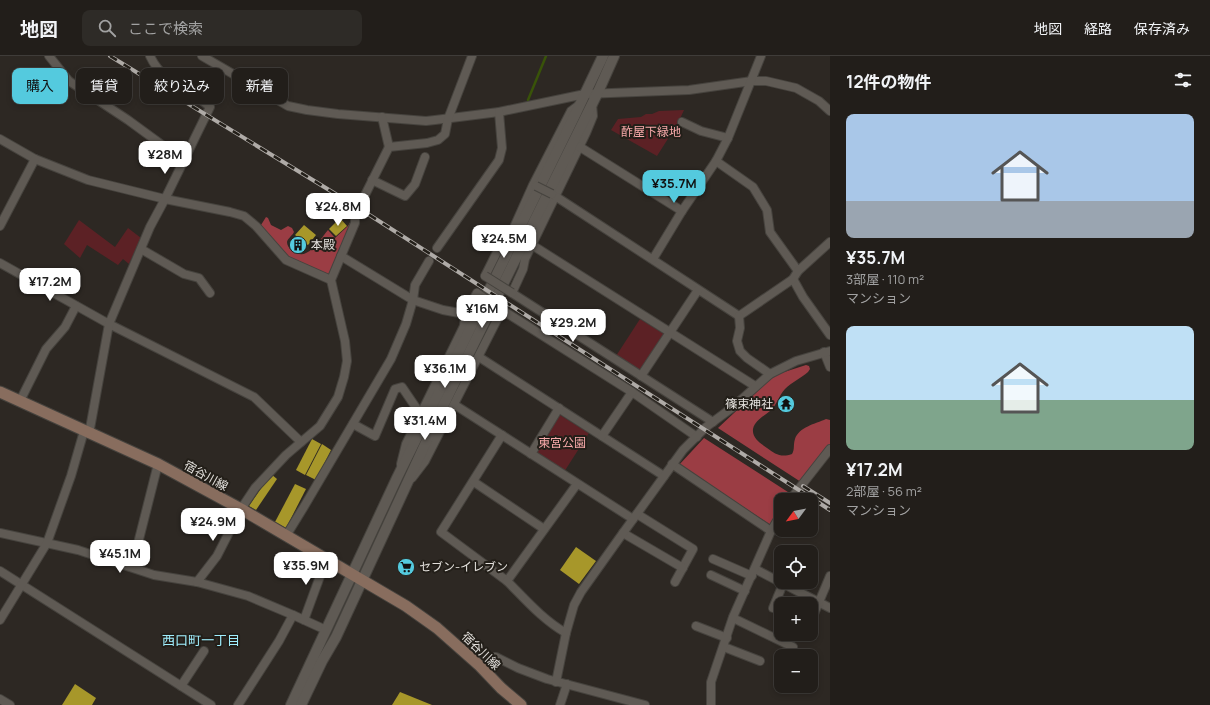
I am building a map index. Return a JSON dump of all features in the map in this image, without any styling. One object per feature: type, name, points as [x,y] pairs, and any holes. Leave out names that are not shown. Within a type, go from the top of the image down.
[{"type":"main road","name":"宿谷川線","points":[[0,392],[158,464],[241,509],[406,606],[431,623],[480,666],[501,688],[521,705]]},
{"type":"street","points":[[49,56],[69,81],[128,120],[184,160]]},
{"type":"street","points":[[0,620],[48,542],[87,432],[109,324],[150,227],[210,107],[194,95],[165,78],[154,66],[150,56]]},
{"type":"street","points":[[202,56],[288,106],[338,114],[382,118],[426,121],[448,119],[583,98],[598,92],[689,90],[752,81],[766,81],[796,88],[819,101],[830,110]]},
{"type":"street","points":[[389,147],[427,143],[438,140],[445,134],[448,119],[472,56]]},
{"type":"street","points":[[291,705],[397,478],[603,56]]},
{"type":"street","points":[[301,705],[322,661],[336,637],[444,405],[598,92],[614,56]]},
{"type":"street","points":[[653,259],[682,211],[716,161],[728,138],[762,56]]},
{"type":"street","points":[[583,98],[572,110],[507,243],[498,250],[485,276],[712,422]]},
{"type":"street","points":[[512,293],[523,269],[525,259],[554,196],[580,147],[593,116],[592,104]]},
{"type":"street","points":[[437,248],[499,160],[502,148],[499,112]]},
{"type":"street","points":[[197,582],[217,556],[241,509],[267,474],[300,442],[320,426],[338,397],[347,361],[345,340],[331,280],[354,223],[355,212],[389,147],[382,118]]},
{"type":"street","points":[[682,122],[701,131],[728,138]]},
{"type":"street","points":[[0,139],[35,159],[88,180],[244,216],[256,226],[286,260],[331,280]]},
{"type":"street","points":[[580,147],[682,211]]},
{"type":"street","points":[[372,180],[405,196],[415,184],[425,157]]},
{"type":"street","points":[[0,226],[35,159]]},
{"type":"street","points":[[716,161],[753,187],[767,210],[770,232],[798,271]]},
{"type":"street","points":[[535,186],[554,196],[653,259],[739,316]]},
{"type":"street","points":[[739,316],[793,279],[798,271],[830,242]]},
{"type":"street","points":[[532,245],[755,386]]},
{"type":"street","points":[[141,249],[184,274],[199,278],[210,293]]},
{"type":"street","points":[[341,256],[413,300],[443,310],[465,314]]},
{"type":"street","points":[[286,536],[391,359],[406,324],[413,300],[415,285],[429,261]]},
{"type":"street","points":[[0,263],[109,324],[254,397],[300,442]]},
{"type":"street","points":[[793,279],[803,297],[830,335]]},
{"type":"street","points":[[641,376],[698,290]]},
{"type":"street","points":[[397,478],[406,444],[464,326],[465,314],[477,293],[632,392],[697,437]]},
{"type":"street","points":[[20,401],[46,349],[65,327],[76,306]]},
{"type":"street","points":[[407,485],[425,461],[455,405],[502,310]]},
{"type":"street","points":[[739,316],[740,328],[737,341],[740,351],[747,358],[770,374]]},
{"type":"street","points":[[556,682],[566,632],[574,605],[581,592],[683,450],[712,422],[733,407],[770,374],[796,361],[827,352],[830,367]]},
{"type":"street","points":[[478,357],[664,476]]},
{"type":"street","points":[[353,424],[375,436],[396,389],[402,388],[421,416]]},
{"type":"street","points":[[602,436],[632,392]]},
{"type":"street","points":[[455,405],[577,484],[693,549],[675,582]]},
{"type":"street","points":[[531,454],[559,408]]},
{"type":"street","points":[[502,435],[474,482],[441,532],[507,580],[554,626],[566,632]]},
{"type":"street","points":[[795,493],[830,449]]},
{"type":"street","points":[[132,567],[158,464]]},
{"type":"street","points":[[672,464],[771,530]]},
{"type":"street","points":[[474,482],[544,529]]},
{"type":"street","points":[[507,580],[577,484]]},
{"type":"street","points":[[711,705],[711,682],[733,618],[774,525]]},
{"type":"street","points":[[0,533],[48,542],[78,550],[154,575],[197,582],[248,596],[326,630]]},
{"type":"street","points":[[623,533],[683,568]]},
{"type":"street","points":[[304,620],[326,560]]},
{"type":"street","points":[[713,560],[753,572],[774,580]]},
{"type":"street","points":[[0,571],[211,705]]},
{"type":"street","points":[[711,575],[745,591]]},
{"type":"street","points":[[819,602],[830,576]]},
{"type":"street","points":[[773,608],[781,589]]},
{"type":"street","points":[[793,589],[830,608]]},
{"type":"street","points":[[238,705],[279,641],[293,615]]},
{"type":"street","points":[[733,618],[793,647]]},
{"type":"street","points":[[696,626],[727,638]]},
{"type":"street","points":[[724,647],[760,661]]},
{"type":"street","points":[[181,686],[204,651]]},
{"type":"street","points":[[480,666],[487,658],[496,657],[525,671],[556,682],[645,705]]},
{"type":"street","points":[[560,705],[566,684]]},
{"type":"street","points":[[0,699],[10,705]]},
{"type":"green space","name":"酢屋下緑地","points":[[684,110],[678,123],[657,156],[611,130],[618,119],[641,117],[646,114],[652,114],[659,111]]},
{"type":"green space","points":[[79,220],[115,247],[128,228],[141,238],[129,264],[123,259],[118,265],[87,245],[80,258],[64,244]]},
{"type":"green space","points":[[640,319],[664,334],[640,371],[616,356]]},
{"type":"green space","name":"東宮公園","points":[[560,415],[589,433],[564,472],[535,454]]},
{"type":"shaded area","points":[[319,196],[323,196],[327,202],[323,208],[319,208],[315,204],[315,200]]},
{"type":"shaded area","points":[[354,216],[329,276],[287,257],[260,227],[266,217],[271,225],[281,230],[288,226],[292,228],[294,232],[287,242],[289,248],[294,252],[303,254],[312,249],[328,230],[335,238],[348,226]]},
{"type":"shaded area","points":[[806,365],[809,366],[810,369],[808,372],[785,389],[772,409],[758,421],[753,429],[755,438],[759,442],[776,454],[785,456],[792,454],[795,439],[800,432],[808,426],[826,419],[830,420],[830,445],[801,482],[718,428],[775,375]]},
{"type":"shaded area","points":[[704,438],[789,493],[774,493],[774,520],[771,525],[679,465]]},
{"type":"building","points":[[340,218],[347,226],[336,236],[329,229]]},
{"type":"building","points":[[304,225],[316,235],[308,245],[304,243],[297,252],[291,247],[299,238],[295,235]]},
{"type":"building","points":[[312,439],[321,444],[305,475],[296,470]]},
{"type":"building","points":[[322,444],[331,450],[316,480],[306,475]]},
{"type":"building","points":[[271,474],[277,479],[256,510],[249,506]]},
{"type":"building","points":[[295,484],[306,489],[286,528],[275,522]]},
{"type":"building","points":[[576,547],[596,561],[579,584],[560,570]]},
{"type":"building","points":[[75,684],[96,698],[92,705],[62,705]]},
{"type":"building","points":[[400,692],[432,705],[392,705]]},
{"type":"waterway","points":[[528,100],[546,56]]},
{"type":"railway","points":[[110,56],[357,207],[830,510]]},
{"type":"railway","points":[[803,486],[830,503]]},
{"type":"place","name":"本殿","points":[[298,245]]},
{"type":"place","name":"篠束神社","points":[[786,404]]},
{"type":"place","name":"セブン-イレブン","points":[[406,567]]},
{"type":"district","name":"西口町一丁目","points":[[201,640]]}]
